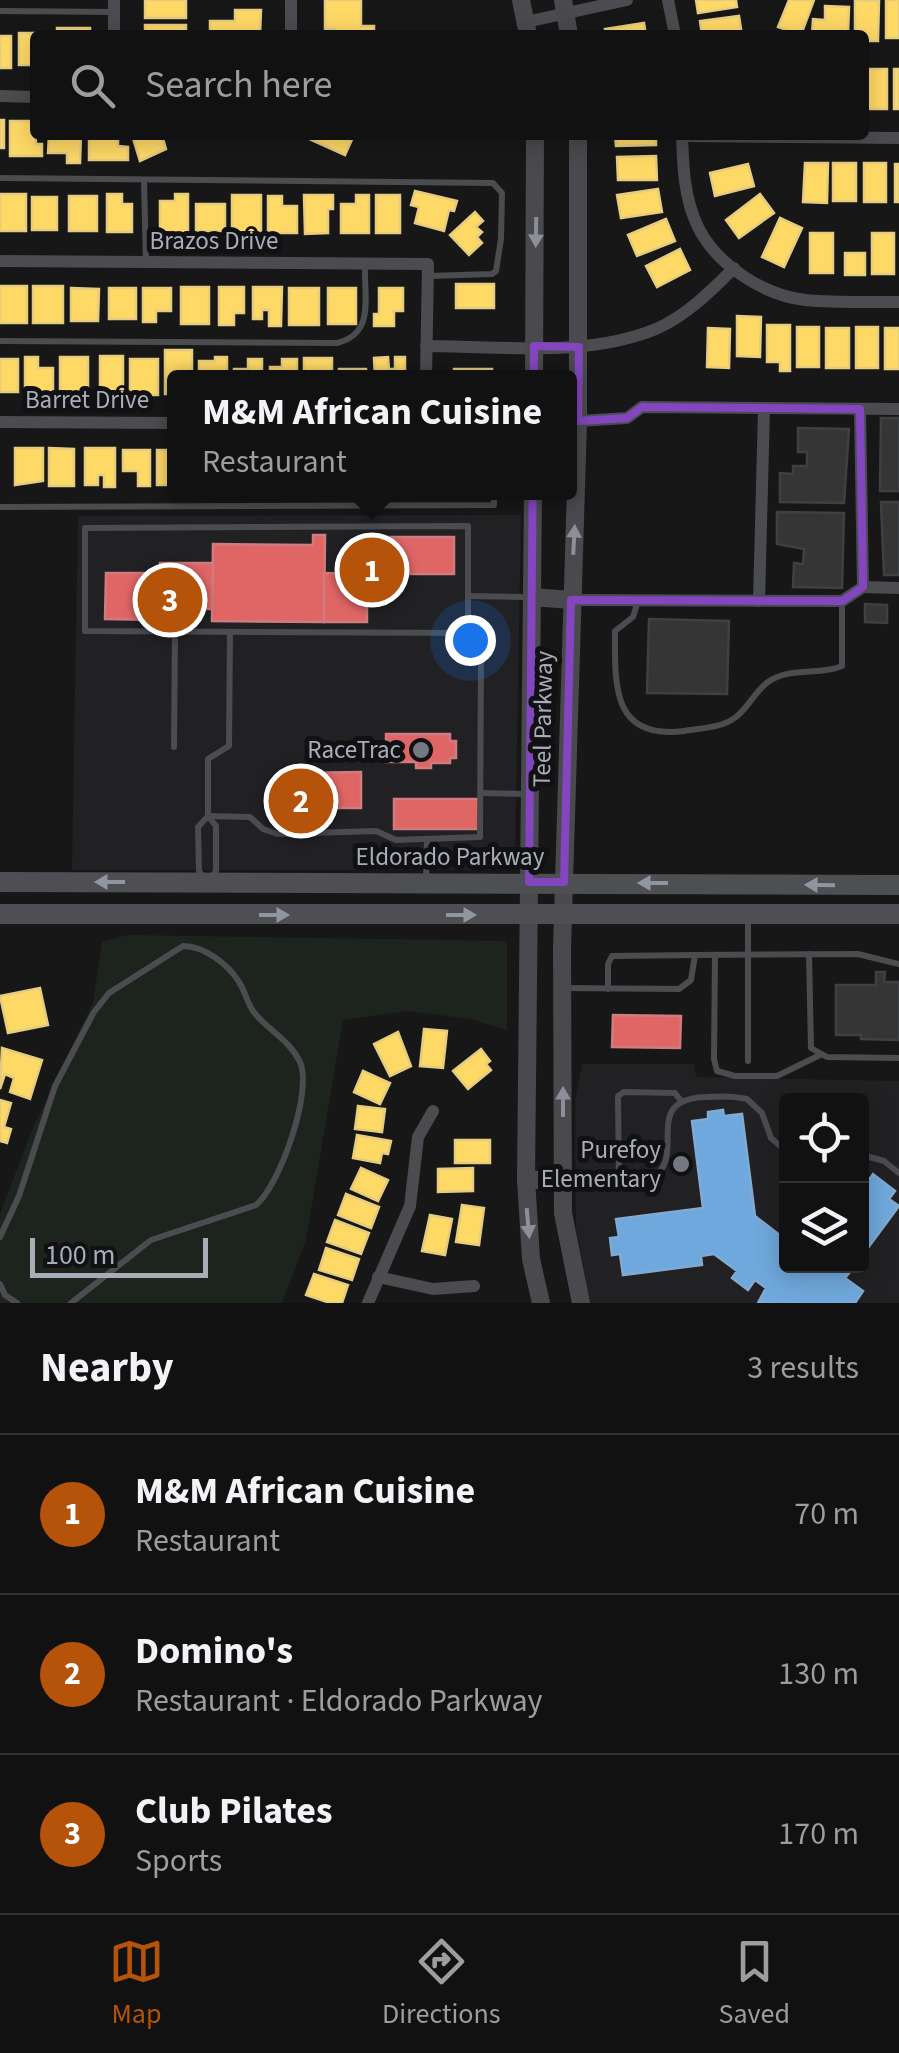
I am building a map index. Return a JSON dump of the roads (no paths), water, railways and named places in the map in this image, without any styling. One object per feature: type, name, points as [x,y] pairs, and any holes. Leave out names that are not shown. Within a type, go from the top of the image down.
[{"type":"main road","points":[[521,0],[527,28]]},
{"type":"main road","points":[[534,370],[535,140]]},
{"type":"main road","name":"Teel Parkway","points":[[577,447],[578,140]]},
{"type":"main road","name":"Teel Parkway","points":[[533,500],[526,1179],[531,1259],[540,1303]]},
{"type":"main road","name":"Teel Parkway","points":[[575,500],[563,915],[563,1213],[581,1303]]},
{"type":"main road","points":[[532,597],[571,600]]},
{"type":"main road","name":"Eldorado Parkway","points":[[0,882],[899,885]]},
{"type":"main road","points":[[207,882],[207,914]]},
{"type":"main road","points":[[0,914],[899,914]]},
{"type":"main road","points":[[526,1179],[563,1182]]},
{"type":"street","points":[[290,30],[291,0]]},
{"type":"street","points":[[527,28],[565,7],[627,0]]},
{"type":"street","points":[[668,0],[675,30]]},
{"type":"street","points":[[0,96],[30,97]]},
{"type":"street","points":[[869,138],[899,138]]},
{"type":"street","points":[[682,140],[683,176],[699,228],[734,268],[771,292],[802,300],[899,302]]},
{"type":"street","name":"Brazos Drive","points":[[0,262],[364,264],[428,270]]},
{"type":"street","points":[[426,346],[579,346],[618,341],[659,328],[709,293],[734,268]]},
{"type":"street","points":[[426,370],[428,270]]},
{"type":"street","points":[[578,421],[627,418],[642,406],[899,408]]},
{"type":"street","points":[[759,601],[764,409]]},
{"type":"street","points":[[860,409],[863,588]]},
{"type":"street","name":"Barret Drive","points":[[0,422],[167,422]]},
{"type":"street","points":[[571,600],[842,601],[863,588],[899,588]]},
{"type":"street","points":[[368,1303],[410,1206],[418,1137],[433,1111]]},
{"type":"street","points":[[378,1277],[433,1289],[474,1286]]},
{"type":"lane","points":[[0,11],[114,6]]},
{"type":"lane","points":[[0,178],[493,184],[502,194],[502,238],[496,271],[492,274],[428,270]]},
{"type":"lane","points":[[144,180],[146,263]]},
{"type":"lane","points":[[0,341],[337,344],[359,333],[364,320],[364,264]]},
{"type":"lane","points":[[0,507],[494,504],[494,500]]},
{"type":"lane","points":[[208,816],[250,818],[263,829],[278,834],[376,831],[396,840],[480,837],[480,656],[470,646],[468,634],[468,526],[86,528],[85,631],[468,634]]},
{"type":"lane","points":[[468,596],[532,597]]},
{"type":"lane","points":[[638,600],[634,617],[615,631],[620,706],[638,726],[671,732],[714,727],[734,719],[768,682],[809,668],[827,672],[842,666],[842,601]]},
{"type":"lane","points":[[174,747],[175,632]]},
{"type":"lane","points":[[208,816],[198,827],[199,871],[207,882],[216,870],[216,826],[208,816],[208,759],[228,746],[230,632]]},
{"type":"lane","points":[[482,793],[530,794]]},
{"type":"lane","points":[[426,881],[427,840]]},
{"type":"lane","points":[[748,914],[748,1060]]},
{"type":"lane","points":[[0,1238],[19,1196],[55,1086],[94,1012],[109,993],[183,946],[196,946],[208,952],[238,978],[252,1010],[275,1029],[301,1064],[304,1082],[287,1154],[267,1196],[256,1205],[151,1240],[70,1303]]},
{"type":"lane","points":[[809,954],[808,1040],[820,1055]]},
{"type":"lane","points":[[608,989],[608,964],[612,956],[858,954],[899,964]]},
{"type":"lane","points":[[562,988],[679,989],[692,980],[695,955]]},
{"type":"lane","points":[[714,955],[714,1058],[718,1071],[735,1076],[777,1076],[820,1055],[899,1058]]},
{"type":"lane","points":[[619,1182],[618,1096],[624,1092],[675,1093],[681,1101]]},
{"type":"lane","points":[[563,1182],[647,1180],[659,1171],[667,1156],[668,1116],[681,1101],[702,1097],[747,1099],[762,1113],[770,1138],[779,1145]]},
{"type":"lane","points":[[869,1157],[884,1161],[899,1173]]},
{"type":"lane","points":[[0,1284],[3,1294],[17,1303]]},
{"type":"place","name":"M&M African Cuisine","points":[[372,570]]},
{"type":"place","name":"Club Pilates","points":[[170,600]]},
{"type":"place","name":"RaceTrac","points":[[421,750]]},
{"type":"place","name":"Domino's","points":[[301,801]]},
{"type":"place","name":"Purefoy Elementary","points":[[681,1164]]}]
